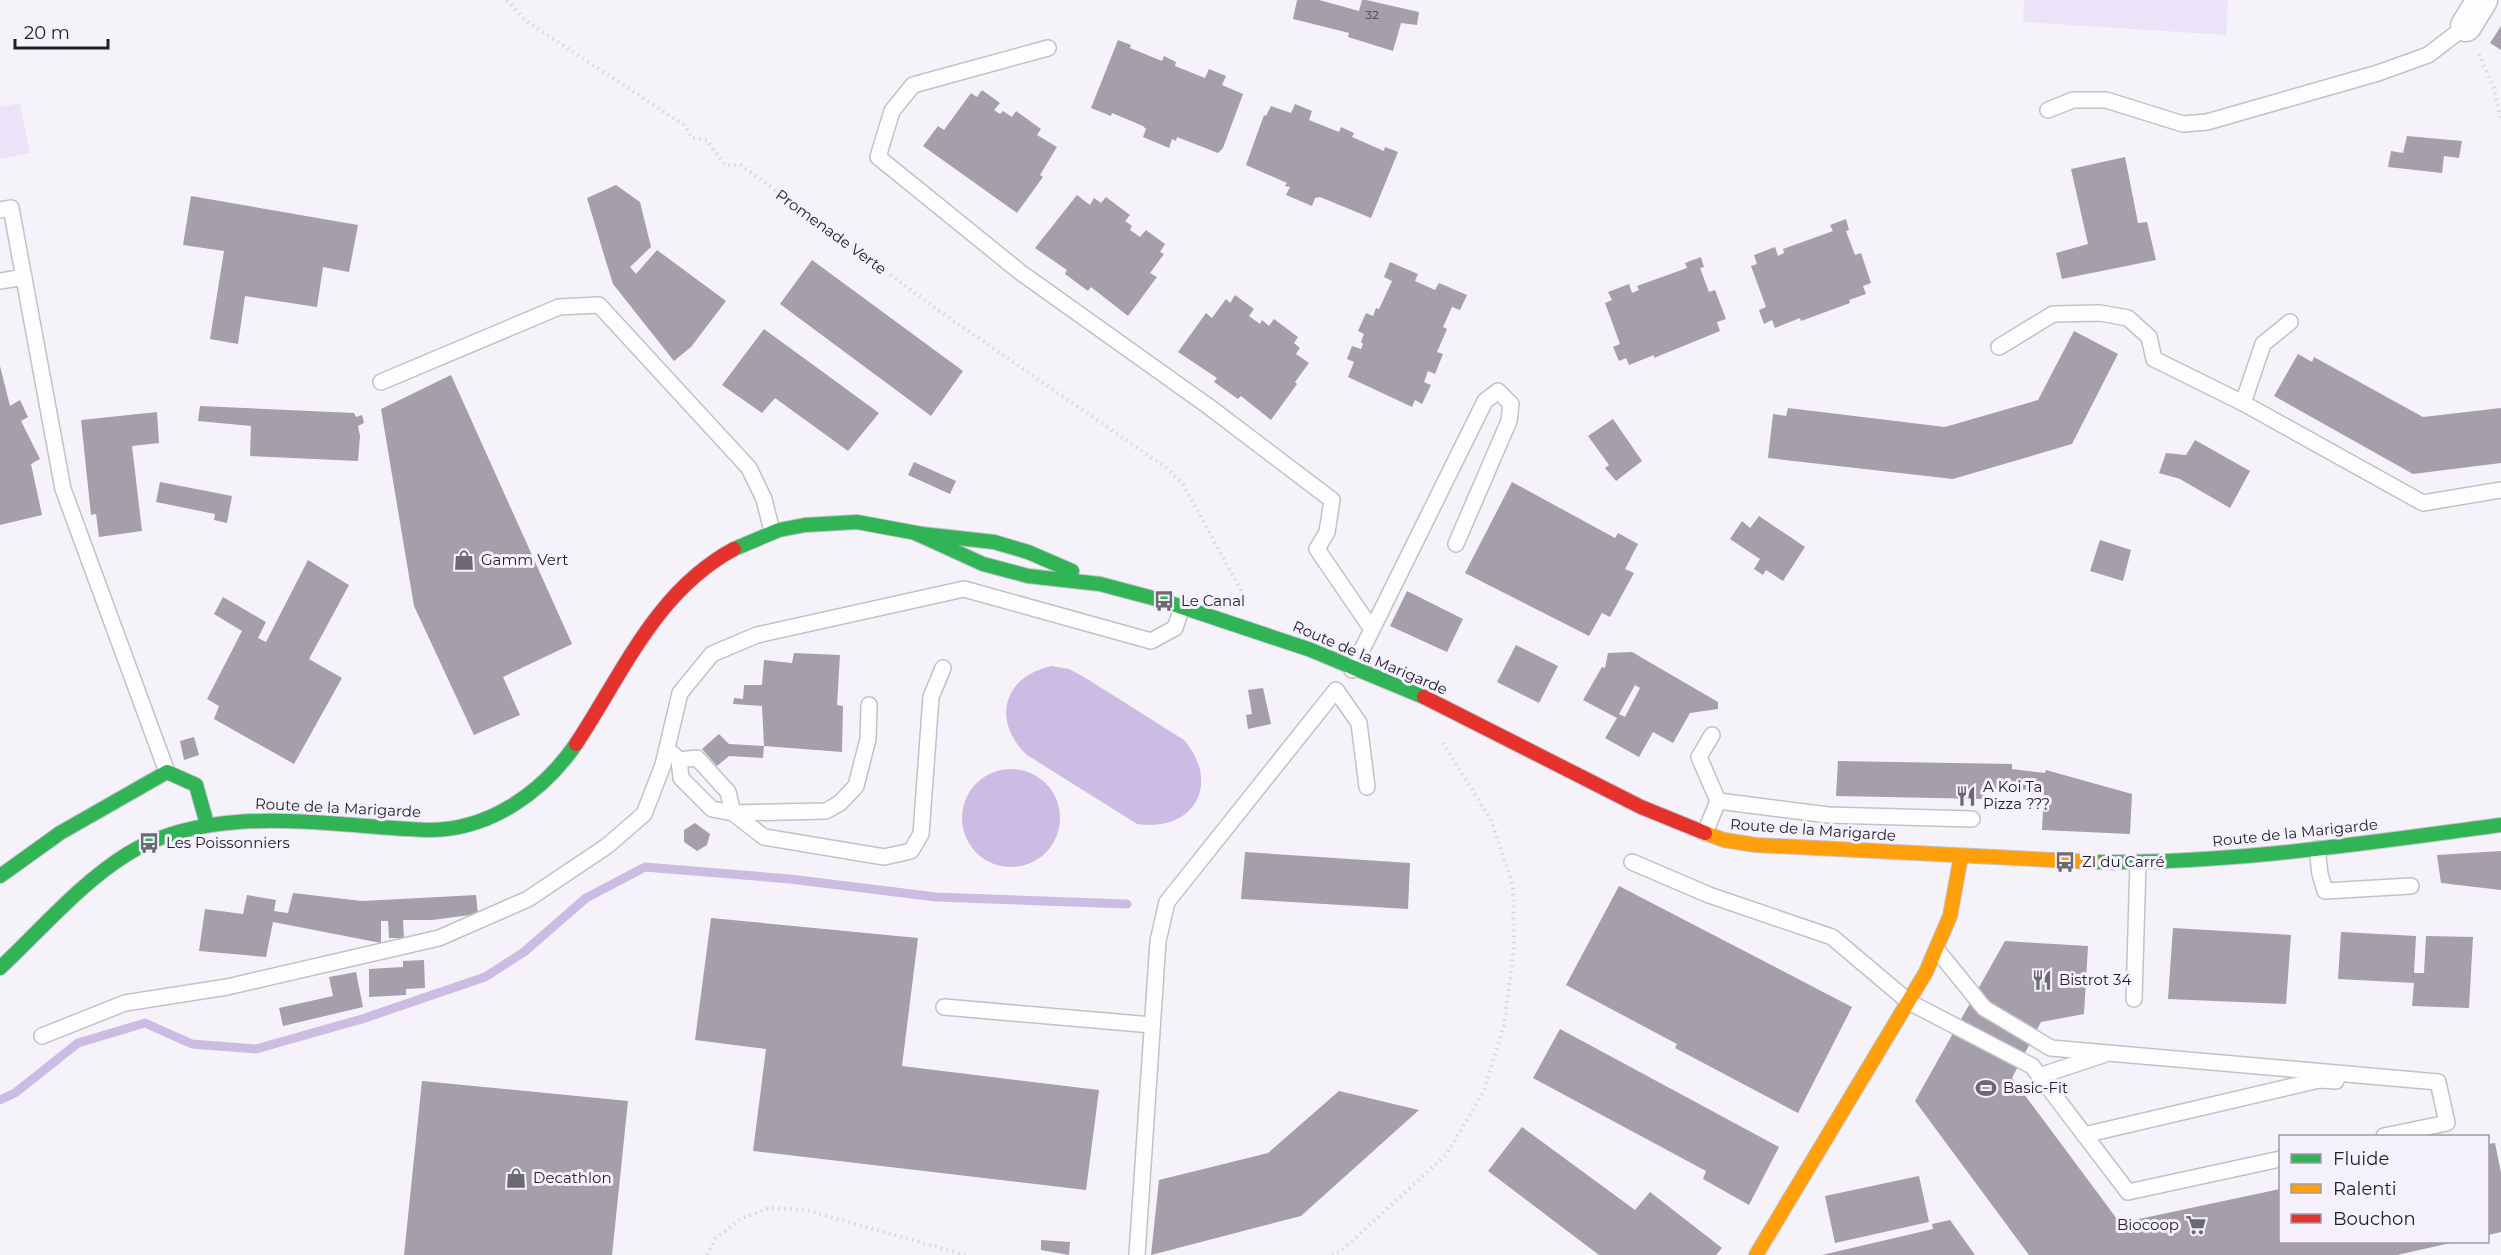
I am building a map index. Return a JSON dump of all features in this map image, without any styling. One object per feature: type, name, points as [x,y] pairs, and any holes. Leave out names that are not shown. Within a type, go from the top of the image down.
[{"type":"main road","name":"Route de la Marigarde","points":[[0,968],[85,887],[126,857],[149,843],[207,824],[251,819],[371,829],[438,830],[482,819],[516,805],[545,781],[572,748],[646,632],[670,598],[692,577],[735,547],[772,531],[826,521],[861,522],[915,533],[986,540],[1031,553],[1101,584],[1182,606],[1266,633],[1430,700],[1641,807],[1724,840],[1756,845],[2065,862],[2168,863],[2317,849],[2501,825]]},
{"type":"main road","name":"Route de la Marigarde","points":[[915,533],[983,564],[1028,576],[1101,584]]},
{"type":"main road","points":[[0,876],[31,850],[106,804],[167,772],[196,785],[207,824]]},
{"type":"main road","points":[[1756,1255],[1909,1002],[1937,950],[1954,906],[1961,856]]},
{"type":"street","points":[[2466,26],[2482,0]]},
{"type":"lane","points":[[2048,110],[2073,100],[2106,100],[2183,124],[2207,122],[2378,73],[2428,55],[2466,26]]},
{"type":"lane","points":[[1048,48],[913,85],[892,111],[878,157],[1020,272],[1208,406],[1332,500],[1327,532],[1317,549],[1371,628]]},
{"type":"lane","points":[[0,210],[11,208],[63,489],[167,772]]},
{"type":"lane","points":[[0,281],[24,277]]},
{"type":"lane","points":[[381,382],[559,307],[599,305],[749,468],[764,499],[772,531]]},
{"type":"lane","points":[[1999,347],[2053,314],[2100,313],[2128,318],[2149,337],[2154,359],[2243,404],[2423,503],[2501,490]]},
{"type":"lane","points":[[2243,404],[2263,344],[2290,322]]},
{"type":"lane","points":[[1137,1255],[1158,941],[1167,902],[1354,668],[1371,628],[1485,401],[1498,391],[1511,404],[1509,421],[1456,544]]},
{"type":"lane","points":[[42,1036],[125,1003],[227,987],[439,938],[528,899],[607,846],[644,814],[668,748],[680,693],[712,654],[757,635],[964,589],[1151,641],[1175,628],[1182,606]]},
{"type":"lane","points":[[679,760],[697,758],[728,792],[733,813],[764,837],[884,857],[911,851],[921,834],[931,697],[943,668]]},
{"type":"lane","points":[[1336,690],[1359,723],[1367,788]]},
{"type":"lane","points":[[668,748],[679,760],[681,778],[712,809],[733,813],[826,811],[840,803],[856,786],[868,739],[869,705]]},
{"type":"lane","points":[[1705,833],[1718,801],[1699,757],[1712,735]]},
{"type":"lane","points":[[1718,801],[1828,815],[1971,819]]},
{"type":"lane","points":[[2317,849],[2325,891],[2412,886]]},
{"type":"lane","points":[[1632,862],[1709,895],[1832,937],[1909,1002],[2032,1066],[2128,1192],[2279,1159]]},
{"type":"lane","points":[[2134,999],[2138,863]]},
{"type":"lane","points":[[1937,950],[1984,1008],[2051,1048],[2438,1082],[2447,1123],[2393,1135]]},
{"type":"lane","points":[[944,1007],[1152,1025]]},
{"type":"lane","points":[[2039,1076],[2109,1053]]},
{"type":"lane","points":[[2084,1135],[2319,1080],[2440,1090]]},
{"type":"path","name":"Promenade Verte","points":[[507,0],[526,21],[684,125],[692,138],[707,140],[725,165],[741,165],[938,310],[1164,466],[1184,484],[1245,598]]},
{"type":"path","points":[[2466,26],[2494,88],[2501,121]]},
{"type":"path","points":[[1332,1255],[1341,1251],[1446,1155],[1484,1092],[1504,1025],[1514,948],[1513,886],[1491,820],[1440,739]]},
{"type":"path","points":[[707,1255],[716,1238],[740,1219],[769,1208],[806,1210],[965,1255]]},
{"type":"shaded area","points":[[2024,0],[2228,0],[2226,35],[2023,22]]},
{"type":"shaded area","points":[[20,103],[30,153],[0,159],[0,107]]},
{"type":"shaded area","points":[[1052,666],[1069,669],[1084,677],[1184,740],[1195,757],[1201,773],[1201,788],[1196,802],[1186,813],[1173,821],[1157,825],[1137,824],[1027,755],[1016,742],[1009,728],[1006,715],[1008,702],[1013,690],[1022,679],[1035,671]]},
{"type":"shaded area","points":[[1011,769],[1030,773],[1045,784],[1056,799],[1060,818],[1056,837],[1045,852],[1030,863],[1011,867],[992,863],[977,852],[966,837],[962,818],[966,799],[977,784],[992,773]]},
{"type":"building","points":[[1297,0],[1319,0],[1359,11],[1362,0],[1366,0],[1419,12],[1417,25],[1401,23],[1393,51],[1348,37],[1349,33],[1293,19]]},
{"type":"building","points":[[2501,26],[2501,50],[2490,43]]},
{"type":"building","points":[[1118,40],[1131,45],[1130,48],[1162,61],[1164,56],[1176,62],[1175,66],[1205,78],[1209,69],[1226,76],[1222,85],[1243,94],[1223,148],[1218,153],[1177,137],[1176,141],[1172,139],[1169,148],[1143,137],[1146,129],[1143,126],[1112,113],[1111,116],[1091,108]]},
{"type":"building","points":[[982,90],[1000,103],[994,110],[1000,114],[1003,111],[1012,117],[1016,111],[1041,129],[1037,135],[1057,147],[1040,175],[1043,177],[1017,213],[923,146],[938,126],[944,130],[971,93],[977,97]]},
{"type":"building","points":[[1295,104],[1312,111],[1309,120],[1339,132],[1341,127],[1354,133],[1352,137],[1384,151],[1385,147],[1398,152],[1371,218],[1320,197],[1315,198],[1312,206],[1286,195],[1290,187],[1285,186],[1287,183],[1246,165],[1264,115],[1266,116],[1271,106],[1291,113]]},
{"type":"building","points":[[2407,136],[2462,141],[2459,158],[2444,156],[2442,173],[2388,167],[2391,151],[2403,153]]},
{"type":"building","points":[[2125,157],[2138,223],[2147,222],[2156,260],[2062,279],[2056,253],[2088,244],[2071,169]]},
{"type":"building","points":[[616,185],[640,202],[651,247],[630,267],[636,274],[657,250],[726,301],[691,347],[674,361],[613,284],[587,198]]},
{"type":"building","points":[[1077,195],[1090,205],[1094,198],[1101,203],[1106,197],[1130,215],[1125,221],[1132,226],[1130,230],[1140,237],[1146,230],[1165,244],[1160,252],[1164,254],[1150,273],[1157,277],[1128,316],[1091,287],[1088,291],[1065,274],[1067,270],[1035,248]]},
{"type":"building","points":[[191,196],[358,225],[349,272],[323,267],[317,307],[245,296],[238,344],[210,339],[224,251],[183,245]]},
{"type":"building","points":[[1846,219],[1849,230],[1846,231],[1855,255],[1861,253],[1871,283],[1863,286],[1866,294],[1849,300],[1850,303],[1801,321],[1800,318],[1775,328],[1772,320],[1764,324],[1759,310],[1766,307],[1751,266],[1757,264],[1754,255],[1775,247],[1778,256],[1784,253],[1783,249],[1833,231],[1830,225]]},
{"type":"building","points":[[1701,257],[1704,267],[1700,268],[1709,292],[1715,290],[1726,319],[1717,322],[1720,331],[1654,358],[1654,355],[1629,365],[1626,358],[1619,361],[1613,347],[1620,344],[1605,303],[1612,300],[1608,292],[1629,284],[1632,293],[1639,290],[1637,286],[1687,268],[1685,263]]},
{"type":"building","points":[[812,260],[963,371],[931,416],[780,304]]},
{"type":"building","points":[[1390,262],[1418,274],[1415,281],[1435,290],[1439,283],[1467,295],[1460,310],[1452,307],[1443,327],[1447,329],[1437,352],[1443,354],[1435,374],[1428,371],[1424,382],[1431,385],[1422,404],[1415,400],[1412,407],[1348,377],[1354,362],[1347,359],[1352,346],[1361,349],[1364,334],[1358,331],[1366,313],[1373,316],[1376,308],[1379,309],[1392,281],[1384,277]]},
{"type":"building","points":[[1235,295],[1254,309],[1249,316],[1260,324],[1262,320],[1269,326],[1274,319],[1298,337],[1294,343],[1300,348],[1296,354],[1309,363],[1271,420],[1241,396],[1238,399],[1214,382],[1217,378],[1178,352],[1206,313],[1212,318],[1226,299],[1230,303]]},
{"type":"building","points":[[764,329],[879,413],[848,451],[775,398],[762,413],[722,385]]},
{"type":"building","points":[[2074,331],[2118,354],[2072,444],[1953,479],[1768,458],[1773,414],[1786,416],[1788,408],[1945,427],[2038,400]]},
{"type":"building","points":[[2298,354],[2312,362],[2314,357],[2423,417],[2501,408],[2501,463],[2413,474],[2274,396]]},
{"type":"building","points":[[0,366],[10,406],[20,400],[28,417],[21,421],[40,459],[31,464],[42,515],[0,525]]},
{"type":"building","points":[[451,375],[572,644],[503,677],[520,715],[474,735],[414,606],[381,409]]},
{"type":"building","points":[[200,406],[354,413],[356,417],[362,415],[364,423],[358,426],[360,436],[358,461],[250,456],[251,426],[198,421]]},
{"type":"building","points":[[157,412],[159,443],[132,446],[142,531],[99,537],[96,514],[91,515],[81,420]]},
{"type":"building","points":[[1613,419],[1642,461],[1616,481],[1605,468],[1609,465],[1588,436]]},
{"type":"building","points":[[2195,440],[2250,471],[2230,508],[2180,479],[2159,473],[2166,453],[2186,455]]},
{"type":"building","points":[[914,462],[956,481],[950,494],[908,475]]},
{"type":"building","points":[[160,482],[232,496],[227,523],[214,520],[215,514],[156,502]]},
{"type":"building","points":[[1512,482],[1615,538],[1618,533],[1638,544],[1625,569],[1634,573],[1610,617],[1602,613],[1589,636],[1465,573]]},
{"type":"building","points":[[1759,516],[1805,547],[1783,581],[1766,570],[1763,575],[1754,569],[1760,559],[1730,539],[1742,521],[1750,528]]},
{"type":"building","points":[[2100,540],[2131,550],[2123,581],[2090,571]]},
{"type":"building","points":[[308,560],[349,585],[309,659],[342,678],[294,764],[214,719],[219,706],[207,699],[242,631],[214,614],[223,597],[266,622],[258,638],[266,642]]},
{"type":"building","points":[[1407,591],[1463,619],[1447,652],[1390,626]]},
{"type":"building","points":[[1516,645],[1558,666],[1539,703],[1497,682]]},
{"type":"building","points":[[1632,652],[1718,702],[1718,709],[1690,713],[1673,743],[1653,732],[1639,757],[1605,738],[1617,718],[1583,700],[1602,667],[1605,668],[1608,653]],"holes":[[[1635,685],[1640,688],[1625,717],[1619,714]]]},
{"type":"building","points":[[794,653],[840,655],[837,705],[843,706],[842,752],[764,746],[762,706],[733,704],[734,698],[743,699],[744,685],[762,685],[764,660],[792,663]]},
{"type":"building","points":[[1263,688],[1271,724],[1248,729],[1246,715],[1252,714],[1248,690]]},
{"type":"building","points":[[719,734],[729,744],[764,746],[763,758],[729,756],[717,766],[702,749]]},
{"type":"building","points":[[194,737],[199,755],[184,760],[180,741]]},
{"type":"building","points":[[1838,761],[2012,764],[2012,769],[2045,773],[2046,770],[2132,794],[2130,834],[2042,830],[2044,790],[1986,789],[1985,799],[1836,796]]},
{"type":"building","points":[[695,823],[710,834],[707,845],[697,851],[684,842],[684,830]]},
{"type":"building","points":[[2501,851],[2501,890],[2441,883],[2437,855]]},
{"type":"building","points":[[1245,852],[1410,863],[1408,909],[1241,899]]},
{"type":"building","points":[[1619,886],[1852,1007],[1798,1113],[1675,1048],[1677,1044],[1566,985]]},
{"type":"building","points":[[293,893],[362,901],[476,895],[478,914],[432,920],[403,920],[404,938],[389,938],[388,921],[381,921],[381,943],[273,922],[266,957],[199,951],[205,909],[243,914],[247,895],[276,900],[274,911],[288,913]]},
{"type":"building","points":[[711,918],[918,938],[902,1066],[1099,1090],[1086,1190],[753,1151],[766,1049],[695,1040]]},
{"type":"building","points":[[2173,928],[2291,935],[2286,1004],[2168,999]]},
{"type":"building","points":[[2341,932],[2416,936],[2414,973],[2424,973],[2426,936],[2473,937],[2469,1008],[2412,1006],[2414,983],[2338,979]]},
{"type":"building","points":[[2005,941],[2088,946],[2084,1014],[2041,1022],[2012,1078],[2120,1223],[2279,1189],[2279,1243],[2451,1243],[2397,1255],[2029,1255],[1915,1101]]},
{"type":"building","points":[[424,960],[425,988],[406,989],[406,995],[369,997],[369,969],[403,967],[403,961]]},
{"type":"building","points":[[356,972],[363,1007],[283,1026],[279,1008],[333,996],[329,977]]},
{"type":"building","points":[[1560,1029],[1779,1147],[1749,1205],[1703,1179],[1706,1171],[1533,1078]]},
{"type":"building","name":"Decathlon","points":[[422,1081],[628,1101],[612,1255],[404,1255]]},
{"type":"building","points":[[1339,1091],[1419,1110],[1301,1216],[1151,1255],[1159,1180],[1268,1153]]},
{"type":"building","points":[[1522,1127],[1635,1210],[1650,1192],[1722,1248],[1716,1255],[1599,1255],[1488,1171]]},
{"type":"building","points":[[2495,1143],[2501,1173],[2501,1232],[2489,1235],[2489,1144]]},
{"type":"building","points":[[1919,1176],[1929,1222],[1835,1243],[1825,1196]]},
{"type":"building","points":[[1950,1220],[1975,1255],[1822,1255],[1933,1229],[1932,1224]]},
{"type":"building","points":[[1041,1240],[1070,1242],[1069,1255],[1041,1250]]},
{"type":"waterway","points":[[0,1100],[15,1093],[78,1043],[145,1023],[192,1044],[256,1049],[362,1019],[485,977],[524,952],[586,898],[645,867],[790,879],[936,897],[1127,904]]},
{"type":"traffic: fast","points":[[734,549],[779,530],[805,525],[857,522],[922,534],[994,542],[1028,552],[1072,571]]},
{"type":"traffic: fast","points":[[915,533],[983,564],[1028,576],[1100,584],[1164,601],[1311,650],[1424,697]]},
{"type":"traffic: fast","points":[[0,968],[94,878],[129,853],[163,837],[199,827],[237,822],[314,822],[429,830],[451,828],[473,823],[513,805],[548,778],[576,744]]},
{"type":"traffic: fast","points":[[0,876],[60,833],[167,772],[196,785],[207,824]]},
{"type":"traffic: fast","points":[[2093,862],[2144,862],[2246,856],[2501,825]]},
{"type":"traffic: slow","points":[[1705,833],[1724,840],[1756,845],[2093,862]]},
{"type":"traffic: slow","points":[[1756,1255],[1926,972],[1950,916],[1961,856]]},
{"type":"traffic: jam","points":[[576,744],[626,662],[662,610],[683,587],[734,549]]},
{"type":"traffic: jam","points":[[1424,697],[1641,807],[1705,833]]},
{"type":"place","name":"Gamm Vert","points":[[464,560]]},
{"type":"place","name":"Le Canal","points":[[1164,601]]},
{"type":"place","name":"A Koi Ta Pizza ???","points":[[1966,796]]},
{"type":"place","name":"Les Poissonniers","points":[[149,843]]},
{"type":"place","name":"ZI du Carré","points":[[2065,862]]},
{"type":"place","name":"Bistrot 34","points":[[2042,980]]},
{"type":"place","name":"Basic-Fit","points":[[1986,1088]]},
{"type":"place","name":"Decathlon","points":[[516,1178]]},
{"type":"place","name":"Biocoop","points":[[2196,1225]]}]
